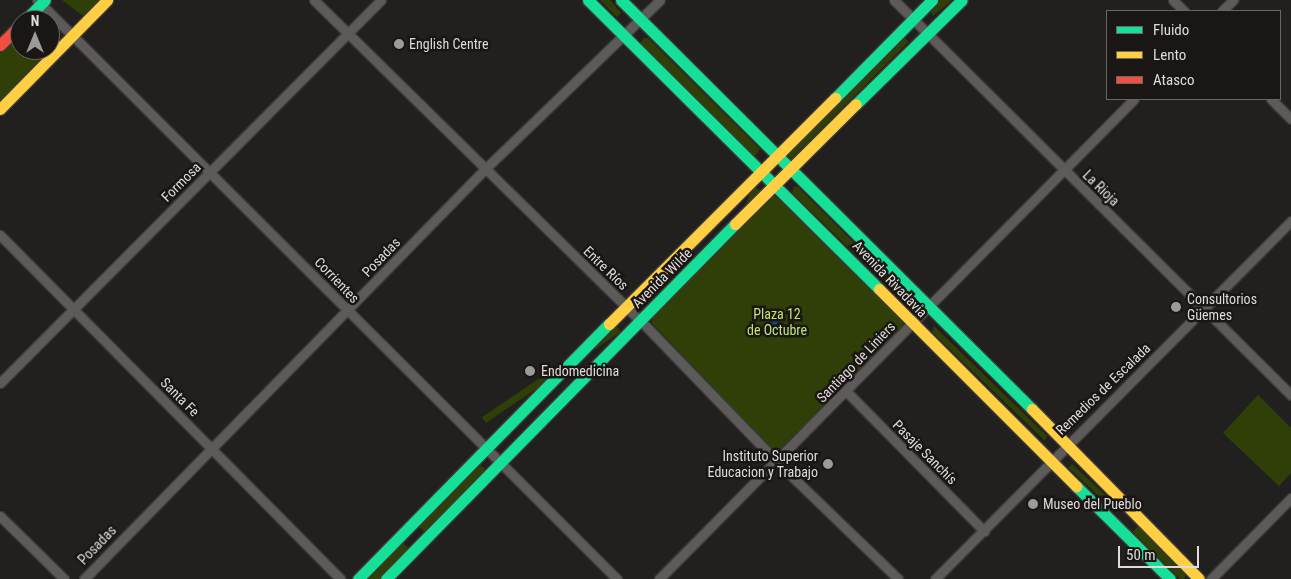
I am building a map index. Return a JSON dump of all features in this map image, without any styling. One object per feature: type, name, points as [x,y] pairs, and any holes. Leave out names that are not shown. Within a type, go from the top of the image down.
[{"type":"main road","points":[[0,109],[107,0]]},
{"type":"main road","name":"Avenida Rivadavia","points":[[588,0],[776,184],[913,324],[1170,579]]},
{"type":"main road","name":"Avenida Rivadavia","points":[[621,0],[788,170],[931,306],[1065,446],[1199,579]]},
{"type":"main road","name":"Avenida Wilde","points":[[358,579],[486,447],[628,308],[761,170],[932,0]]},
{"type":"main road","name":"Avenida Wilde","points":[[386,579],[788,170],[962,0]]},
{"type":"main road","points":[[0,45],[10,35]]},
{"type":"main road","points":[[1116,526],[1132,511]]},
{"type":"street","name":"Entre Ríos","points":[[314,0],[641,320],[777,462],[898,579]]},
{"type":"street","name":"Formosa","points":[[0,383],[381,0]]},
{"type":"street","name":"Posadas","points":[[84,579],[211,448],[348,312],[485,169],[660,0]]},
{"type":"street","name":"La Rioja","points":[[894,0],[929,33],[1062,170],[1206,308],[1291,395]]},
{"type":"street","points":[[1173,0],[1183,10]]},
{"type":"street","points":[[1223,10],[1233,0]]},
{"type":"street","name":"Corrientes","points":[[41,1],[212,172],[348,312],[617,579]]},
{"type":"street","name":"Santiago de Liniers","points":[[659,579],[777,462],[1062,170],[1133,100]]},
{"type":"street","points":[[1272,100],[1291,120]]},
{"type":"street","name":"Remedios de Escalada","points":[[935,579],[1065,446],[1206,308],[1291,221]]},
{"type":"street","name":"Santa Fe","points":[[0,235],[340,579]]},
{"type":"street","name":"Pasaje Sanchís","points":[[846,391],[984,531]]},
{"type":"street","points":[[1211,579],[1291,498]]},
{"type":"street","points":[[0,516],[64,579]]},
{"type":"green space","points":[[62,0],[99,0],[83,16]]},
{"type":"green space","points":[[600,0],[610,0],[621,13],[617,17]]},
{"type":"green space","points":[[940,0],[952,0],[933,16],[930,10]]},
{"type":"green space","points":[[903,36],[909,42],[791,159],[786,153]]},
{"type":"green space","points":[[644,38],[648,38],[760,149],[756,155],[753,156],[640,44]]},
{"type":"green space","points":[[10,42],[10,60],[40,60],[0,101],[0,52]]},
{"type":"green space","points":[[753,187],[760,190],[699,336],[691,332]]},
{"type":"green space","points":[[794,187],[798,187],[910,299],[907,304],[792,193]]},
{"type":"green space","name":"Plaza 12 de Octubre","points":[[772,196],[780,197],[903,319],[903,326],[781,448],[771,449],[652,323],[652,316]]},
{"type":"green space","points":[[617,326],[621,332],[486,423],[482,417]]},
{"type":"green space","points":[[934,326],[1047,436],[1045,441],[932,332]]},
{"type":"green space","points":[[1258,395],[1291,428],[1291,473],[1279,486],[1223,433]]},
{"type":"green space","points":[[478,464],[484,468],[485,473],[426,533],[415,523]]},
{"type":"green space","points":[[1072,464],[1115,504],[1112,508],[1069,468]]},
{"type":"green space","points":[[1138,526],[1186,574],[1184,579],[1180,579],[1133,532]]},
{"type":"green space","points":[[400,540],[410,550],[382,579],[365,579]]},
{"type":"water","points":[[769,316],[775,316],[779,323],[775,330],[769,330],[765,326],[765,320]]},
{"type":"traffic: fast","points":[[35,10],[45,0]]},
{"type":"traffic: fast","points":[[588,0],[879,289]]},
{"type":"traffic: fast","points":[[621,0],[1032,409]]},
{"type":"traffic: fast","points":[[835,98],[932,0]]},
{"type":"traffic: fast","points":[[856,104],[962,0]]},
{"type":"traffic: fast","points":[[386,579],[735,224]]},
{"type":"traffic: fast","points":[[358,579],[609,324]]},
{"type":"traffic: fast","points":[[1076,486],[1170,579]]},
{"type":"traffic: slow","points":[[0,109],[107,0]]},
{"type":"traffic: slow","points":[[609,324],[835,98]]},
{"type":"traffic: slow","points":[[735,224],[856,104]]},
{"type":"traffic: slow","points":[[879,289],[1076,486]]},
{"type":"traffic: slow","points":[[1032,409],[1199,579]]},
{"type":"traffic: jam","points":[[0,45],[10,35]]},
{"type":"place","name":"English Centre","points":[[399,44]]},
{"type":"place","name":"Consultorios Güemes","points":[[1176,307]]},
{"type":"place","name":"Endomedicina","points":[[530,371]]},
{"type":"place","name":"Instituto Superior Educacion y Trabajo","points":[[828,464]]},
{"type":"place","name":"Museo del Pueblo","points":[[1033,504]]}]
